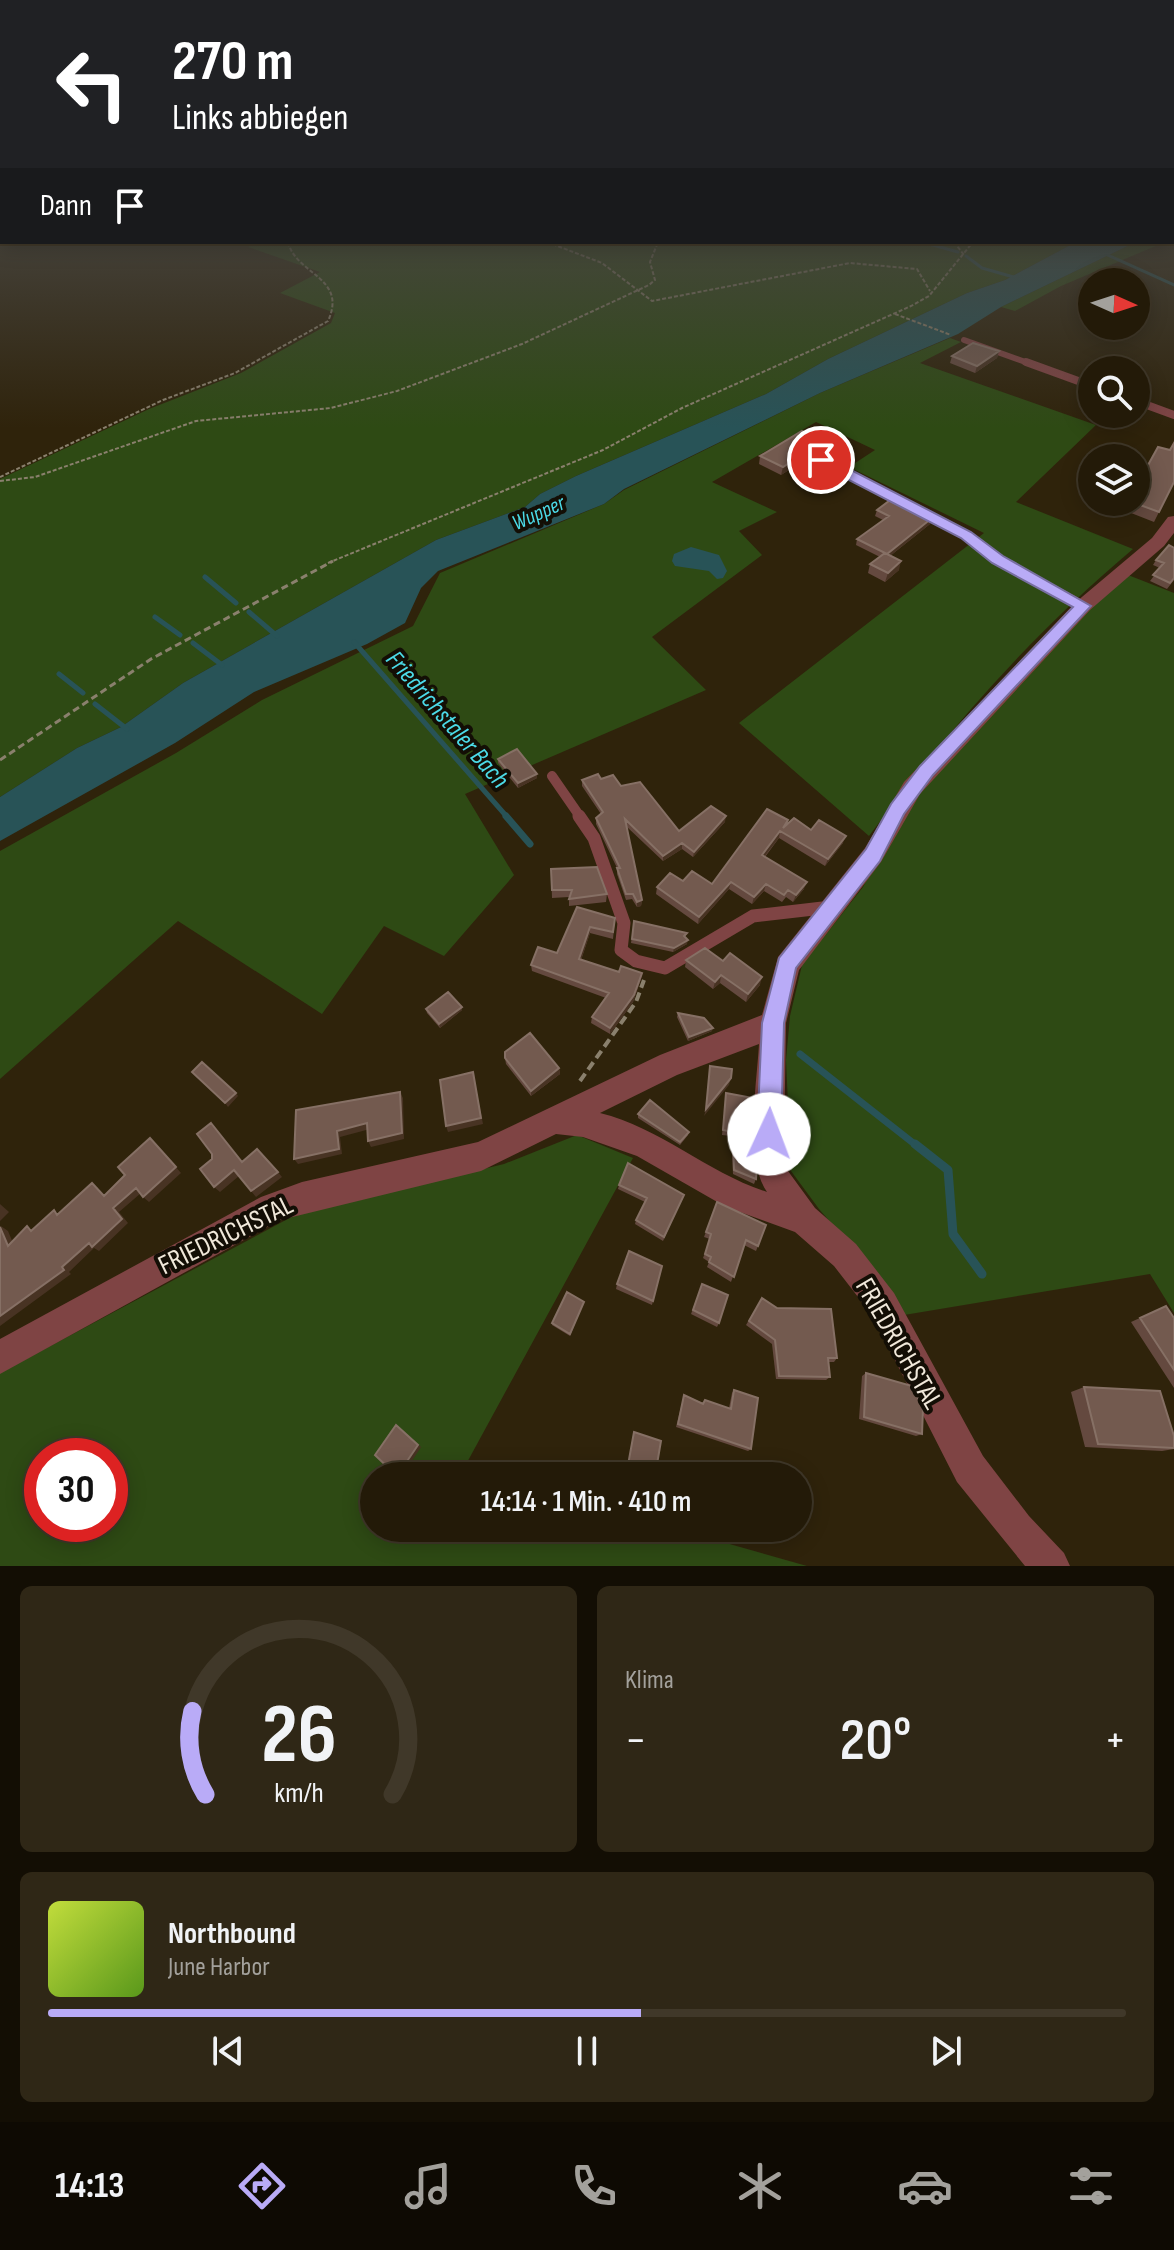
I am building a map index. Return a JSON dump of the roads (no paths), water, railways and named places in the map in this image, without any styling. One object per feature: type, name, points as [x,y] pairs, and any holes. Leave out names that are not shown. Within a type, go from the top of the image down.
[{"type":"street","name":"FRIEDRICHSTAL","points":[[1051,1566],[989,1497],[954,1440],[883,1304],[845,1255],[804,1219],[771,1167],[769,1134],[773,1023],[787,965],[873,855],[897,809],[926,770],[1083,606],[1158,542],[1174,521]]},
{"type":"street","name":"FRIEDRICHSTAL","points":[[0,1357],[131,1282],[272,1208],[302,1197],[466,1161],[558,1121],[670,1064],[743,1038],[773,1023]]},
{"type":"street","name":"FRIEDRICHSTAL","points":[[558,1121],[591,1123],[631,1135],[732,1194],[804,1219]]},
{"type":"lane","points":[[964,340],[1078,381]]},
{"type":"lane","points":[[1150,406],[1174,415]]},
{"type":"lane","points":[[821,460],[966,535],[998,560],[1083,606]]},
{"type":"lane","points":[[552,776],[594,838],[624,923],[621,950],[648,966],[673,965],[698,945],[753,916],[831,907]]},
{"type":"water","name":"Wupper","points":[[1002,281],[1055,281],[1001,307],[958,334],[820,393],[624,489],[604,504],[438,571],[421,588],[405,623],[367,644],[254,692],[175,743],[0,841],[0,797],[77,748],[121,727],[183,683],[436,540],[525,507],[540,494],[576,476],[766,394],[828,359],[967,293]]},
{"type":"water","points":[[691,547],[719,555],[727,571],[723,578],[717,579],[709,571],[675,566],[672,561],[674,554]]},
{"type":"waterway","points":[[1165,281],[1174,285]]},
{"type":"waterway","points":[[205,577],[236,603]]},
{"type":"waterway","points":[[249,612],[277,636]]},
{"type":"waterway","points":[[155,617],[180,635]]},
{"type":"waterway","name":"Friedrichstaler Bach","points":[[354,642],[508,818]]},
{"type":"waterway","points":[[193,643],[222,665]]},
{"type":"waterway","points":[[59,674],[83,693]]},
{"type":"waterway","points":[[95,704],[127,729]]},
{"type":"waterway","name":"Friedrichstaler Bach","points":[[506,816],[530,844]]},
{"type":"waterway","name":"Friedrichstaler Bach","points":[[800,1054],[917,1146]]},
{"type":"waterway","name":"Friedrichstaler Bach","points":[[915,1144],[948,1170],[953,1234],[982,1274]]}]
